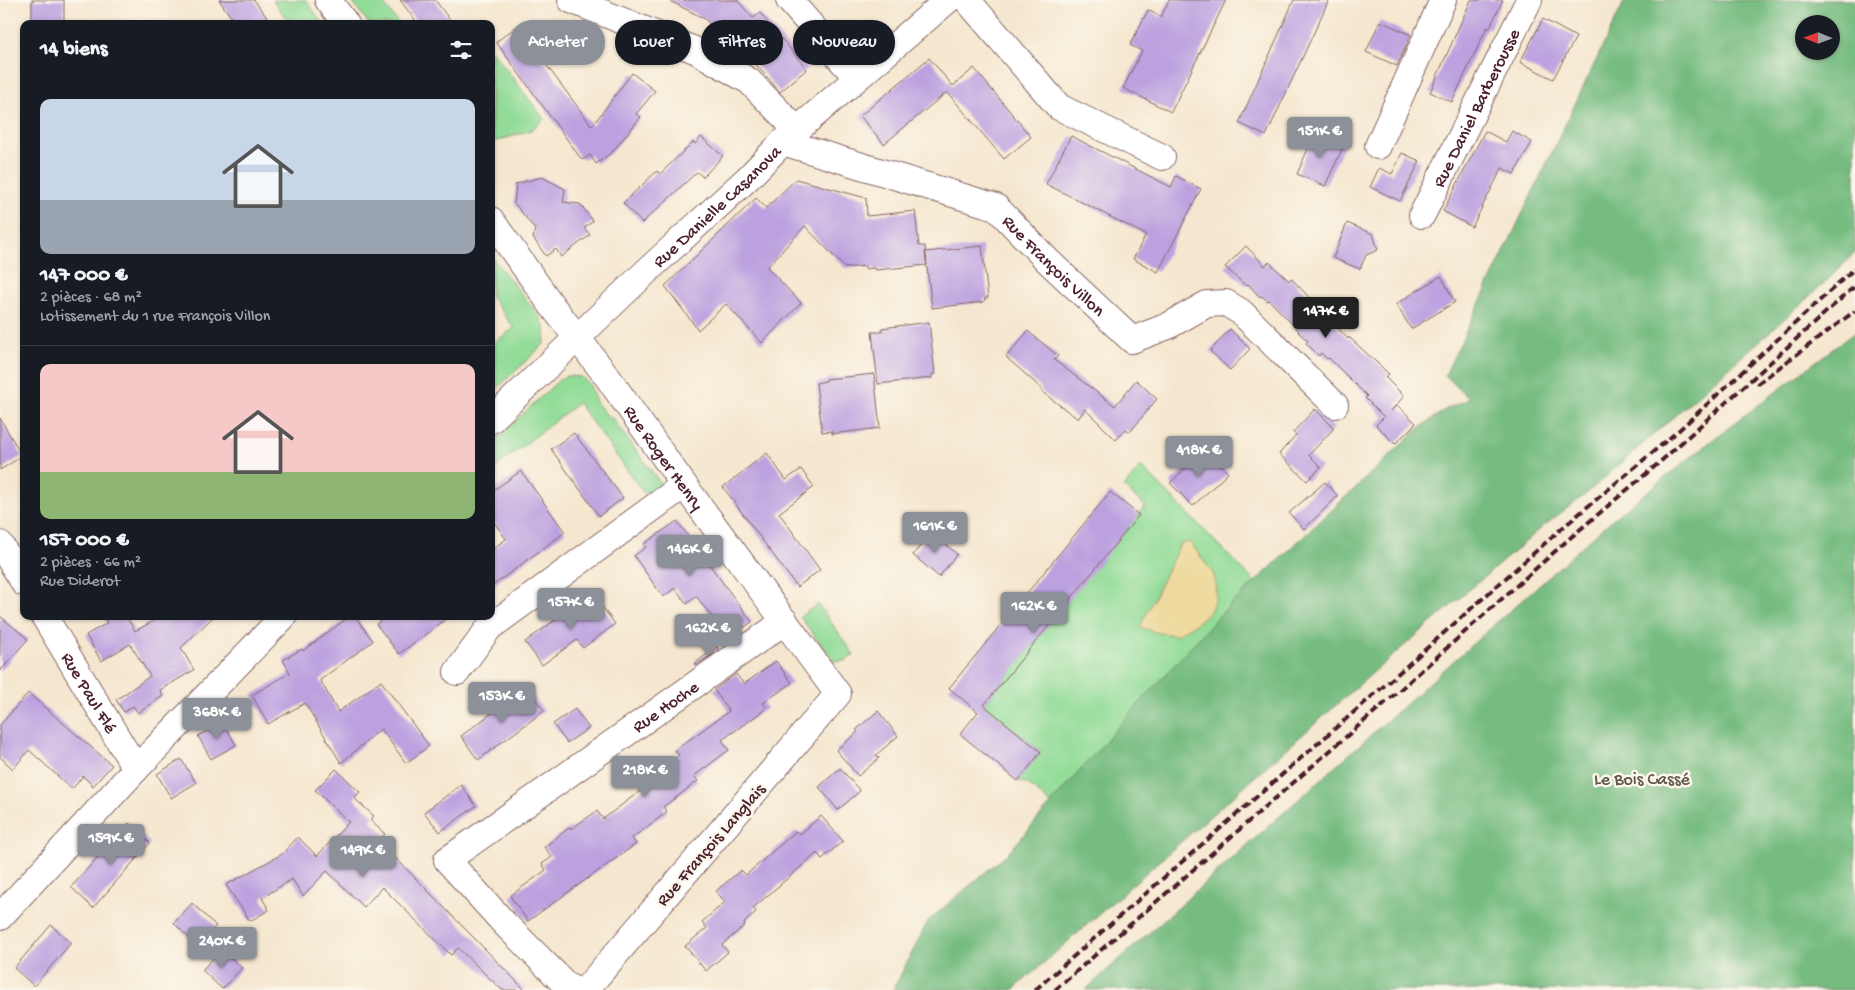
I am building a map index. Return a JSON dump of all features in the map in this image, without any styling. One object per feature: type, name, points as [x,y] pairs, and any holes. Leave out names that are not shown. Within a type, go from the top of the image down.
[{"type":"street","points":[[328,0],[343,20]]},
{"type":"street","points":[[571,0],[696,51],[749,80],[790,136]]},
{"type":"street","points":[[789,0],[857,78]]},
{"type":"street","name":"Rue Danielle Casanova","points":[[495,416],[648,270],[748,178],[790,136],[948,0]]},
{"type":"street","points":[[967,0],[1059,107],[1162,157]]},
{"type":"street","points":[[1378,146],[1443,0]]},
{"type":"street","name":"Rue Daniel Barberousse","points":[[1422,214],[1529,0]]},
{"type":"street","name":"Rue François Villon","points":[[790,136],[996,207],[1048,261],[1132,340],[1175,322],[1207,304],[1226,303],[1241,312],[1335,405]]},
{"type":"street","name":"Rue Roger Henry","points":[[495,226],[838,694]]},
{"type":"street","points":[[457,672],[489,628],[684,485]]},
{"type":"street","points":[[0,544],[20,576]]},
{"type":"street","name":"Rue Paul Flé","points":[[46,620],[136,769]]},
{"type":"street","points":[[0,917],[136,769],[280,620]]},
{"type":"street","name":"Rue Hoche","points":[[574,990],[566,985],[504,923],[447,860],[785,621]]},
{"type":"street","name":"Rue François Langlais","points":[[580,990],[587,988],[838,694]]},
{"type":"green space","points":[[273,0],[306,0],[320,20],[287,20]]},
{"type":"green space","points":[[351,0],[381,0],[396,20],[366,20]]},
{"type":"green space","points":[[1625,0],[1855,0],[1855,252],[1833,275],[1586,494],[1545,525],[1376,670],[1013,990],[893,990],[928,921],[1008,853],[1125,719],[1220,615],[1418,429],[1446,409],[1469,399],[1445,375]]},
{"type":"green space","points":[[495,54],[544,119],[531,130],[495,142]]},
{"type":"green space","points":[[495,261],[540,317],[544,327],[545,340],[544,344],[495,390],[495,342],[514,328],[495,302]]},
{"type":"green space","name":"Le Bois Cassé","points":[[1855,332],[1855,990],[1085,990],[1615,517],[1715,438]]},
{"type":"green space","points":[[567,376],[582,377],[590,386],[596,402],[609,418],[611,417],[662,485],[653,491],[643,492],[578,403],[495,468],[495,440],[559,380]]},
{"type":"green space","points":[[1141,466],[1255,582],[1220,615],[1051,804],[1028,784],[1018,781],[1041,752],[984,705],[1145,506],[1124,487]]},
{"type":"green space","points":[[818,604],[854,655],[845,661],[834,661],[800,617]]},
{"type":"sand","points":[[1190,542],[1214,575],[1216,595],[1211,610],[1195,624],[1176,635],[1159,633],[1140,627],[1180,544]]},
{"type":"building","points":[[32,0],[64,0],[64,20],[32,20]]},
{"type":"building","points":[[219,0],[254,0],[269,20],[233,20]]},
{"type":"building","points":[[400,0],[435,0],[450,20],[415,20]]},
{"type":"building","points":[[668,0],[737,0],[753,18],[760,13],[766,20],[706,20]]},
{"type":"building","points":[[1169,0],[1226,0],[1171,112],[1123,88],[1142,51],[1130,45],[1148,10],[1161,17]]},
{"type":"building","points":[[1294,0],[1329,0],[1266,136],[1239,123]]},
{"type":"building","points":[[1471,0],[1503,0],[1489,29],[1487,27],[1452,102],[1430,92]]},
{"type":"building","points":[[1543,19],[1576,37],[1553,79],[1520,62]]},
{"type":"building","points":[[1380,21],[1411,35],[1397,66],[1366,52]]},
{"type":"building","points":[[510,31],[510,61],[496,42]]},
{"type":"building","points":[[783,40],[793,52],[793,65],[804,65],[807,69],[780,92],[756,65],[783,65]]},
{"type":"building","points":[[929,58],[953,86],[974,68],[1031,137],[1004,159],[947,92],[884,144],[860,116]]},
{"type":"building","points":[[513,65],[546,65],[592,126],[632,73],[655,91],[636,114],[641,117],[612,152],[596,164],[590,155],[582,160]]},
{"type":"building","points":[[1485,131],[1506,142],[1512,131],[1532,142],[1514,174],[1502,168],[1472,227],[1443,211]]},
{"type":"building","points":[[1315,133],[1344,145],[1325,186],[1297,174]]},
{"type":"building","points":[[1071,136],[1171,187],[1176,176],[1201,189],[1158,272],[1133,259],[1146,235],[1046,184]]},
{"type":"building","points":[[701,137],[723,156],[703,177],[697,172],[642,223],[623,203],[657,171],[660,174],[693,142],[695,144]]},
{"type":"building","points":[[1402,153],[1420,161],[1400,201],[1370,187],[1379,168],[1392,174]]},
{"type":"building","points":[[542,177],[565,189],[563,202],[580,204],[593,221],[584,228],[590,235],[561,257],[556,249],[546,256],[533,238],[535,229],[514,203],[516,184]]},
{"type":"building","points":[[796,179],[866,198],[867,216],[915,211],[919,246],[925,246],[927,265],[875,270],[874,268],[865,269],[865,266],[845,268],[805,226],[767,267],[801,303],[762,343],[726,304],[698,330],[665,286],[756,198],[766,208]]},
{"type":"building","points":[[1347,223],[1373,234],[1378,250],[1366,255],[1360,269],[1333,258]]},
{"type":"building","points":[[982,246],[988,298],[985,298],[984,302],[932,308],[925,252]]},
{"type":"building","points":[[1246,246],[1265,266],[1269,262],[1289,281],[1291,278],[1348,339],[1349,337],[1389,374],[1385,377],[1404,396],[1391,411],[1397,405],[1416,423],[1395,444],[1376,425],[1384,417],[1365,398],[1367,396],[1329,358],[1327,359],[1321,353],[1319,356],[1306,343],[1308,341],[1269,300],[1267,301],[1262,296],[1260,297],[1248,284],[1246,286],[1225,267]]},
{"type":"building","points":[[1441,276],[1455,302],[1411,329],[1396,304]]},
{"type":"building","points":[[929,322],[935,374],[932,374],[932,378],[878,384],[872,332],[882,332],[882,328]]},
{"type":"building","points":[[1230,329],[1250,349],[1230,370],[1210,351]]},
{"type":"building","points":[[1028,331],[1058,356],[1054,360],[1115,406],[1136,380],[1157,399],[1130,432],[1126,429],[1116,440],[1085,409],[1078,419],[1041,391],[1042,389],[1006,357]]},
{"type":"building","points":[[874,374],[880,428],[832,434],[832,431],[822,432],[816,383],[826,381],[826,379]]},
{"type":"building","points":[[1315,409],[1334,428],[1309,455],[1321,467],[1307,481],[1279,454],[1296,435],[1293,432]]},
{"type":"building","points":[[0,418],[20,453],[20,457],[0,470]]},
{"type":"building","points":[[574,433],[623,498],[599,516],[551,449]]},
{"type":"building","points":[[1206,449],[1228,473],[1193,506],[1170,483]]},
{"type":"building","points":[[767,453],[786,480],[801,469],[814,487],[779,513],[820,570],[797,587],[723,487]]},
{"type":"building","points":[[521,471],[565,532],[495,584],[495,547],[506,539],[495,524],[495,489]]},
{"type":"building","points":[[1325,482],[1338,496],[1304,529],[1289,513]]},
{"type":"building","points":[[1110,492],[1139,515],[984,705],[1041,752],[1018,781],[960,734],[978,712],[949,688]]},
{"type":"building","points":[[677,521],[752,622],[728,638],[696,596],[687,604],[675,588],[663,597],[634,556],[646,547],[644,544]]},
{"type":"building","points":[[931,532],[957,554],[939,577],[913,555]]},
{"type":"building","points":[[592,593],[615,624],[583,648],[577,640],[542,665],[525,642]]},
{"type":"building","points":[[0,616],[28,639],[0,671]]},
{"type":"building","points":[[105,620],[128,620],[135,631],[156,620],[210,620],[181,648],[194,670],[160,690],[163,696],[138,713],[133,706],[124,712],[116,700],[150,676],[130,644],[101,661],[86,635],[107,623]]},
{"type":"building","points":[[345,620],[358,620],[373,641],[320,680],[338,712],[381,681],[429,746],[406,763],[381,729],[341,763],[305,703],[268,724],[252,695],[290,673],[283,660],[302,649],[303,651]]},
{"type":"building","points":[[382,620],[445,620],[399,654],[376,624]]},
{"type":"building","points":[[717,647],[719,650],[696,665],[695,663]]},
{"type":"building","points":[[776,661],[792,683],[763,703],[767,708],[722,740],[729,750],[694,776],[698,781],[663,807],[667,812],[632,838],[636,844],[528,921],[510,896],[546,870],[542,864],[552,857],[544,847],[570,827],[571,829],[597,811],[603,819],[647,786],[643,782],[679,755],[675,750],[729,711],[714,690],[736,674],[744,684]]},
{"type":"building","points":[[527,687],[544,711],[478,760],[461,736]]},
{"type":"building","points":[[28,693],[112,765],[93,786],[83,776],[72,789],[29,750],[13,769],[0,757],[0,725]]},
{"type":"building","points":[[575,709],[589,728],[567,743],[553,724]]},
{"type":"building","points":[[878,711],[898,736],[876,755],[879,758],[858,776],[836,750],[858,732],[856,730]]},
{"type":"building","points":[[223,722],[236,745],[211,759],[198,736]]},
{"type":"building","points":[[181,759],[196,783],[171,798],[157,774]]},
{"type":"building","points":[[840,768],[860,791],[838,810],[819,787]]},
{"type":"building","points":[[336,769],[360,792],[354,798],[374,816],[370,820],[385,834],[378,840],[525,990],[502,990],[458,948],[451,955],[382,887],[364,907],[327,871],[303,896],[292,879],[262,898],[269,910],[250,921],[226,885],[282,854],[298,837],[317,856],[349,822],[315,790]]},
{"type":"building","points":[[461,785],[476,806],[440,832],[424,812]]},
{"type":"building","points":[[821,816],[843,841],[822,859],[817,853],[753,908],[756,912],[744,923],[745,925],[722,945],[728,952],[706,971],[685,946],[707,928],[702,922],[725,902],[716,891],[741,870],[746,875],[796,831],[800,834]]},
{"type":"building","points":[[129,823],[150,843],[93,908],[71,887]]},
{"type":"building","points":[[192,903],[216,926],[197,946],[174,923]]},
{"type":"building","points":[[51,925],[71,943],[34,986],[14,968]]},
{"type":"building","points":[[222,949],[242,968],[222,989],[202,970]]},
{"type":"railway","points":[[1035,990],[1561,529],[1678,431],[1855,268]]},
{"type":"railway","points":[[1055,990],[1402,688],[1570,538],[1660,462],[1855,286]]},
{"type":"railway","points":[[1757,384],[1855,311]]}]
